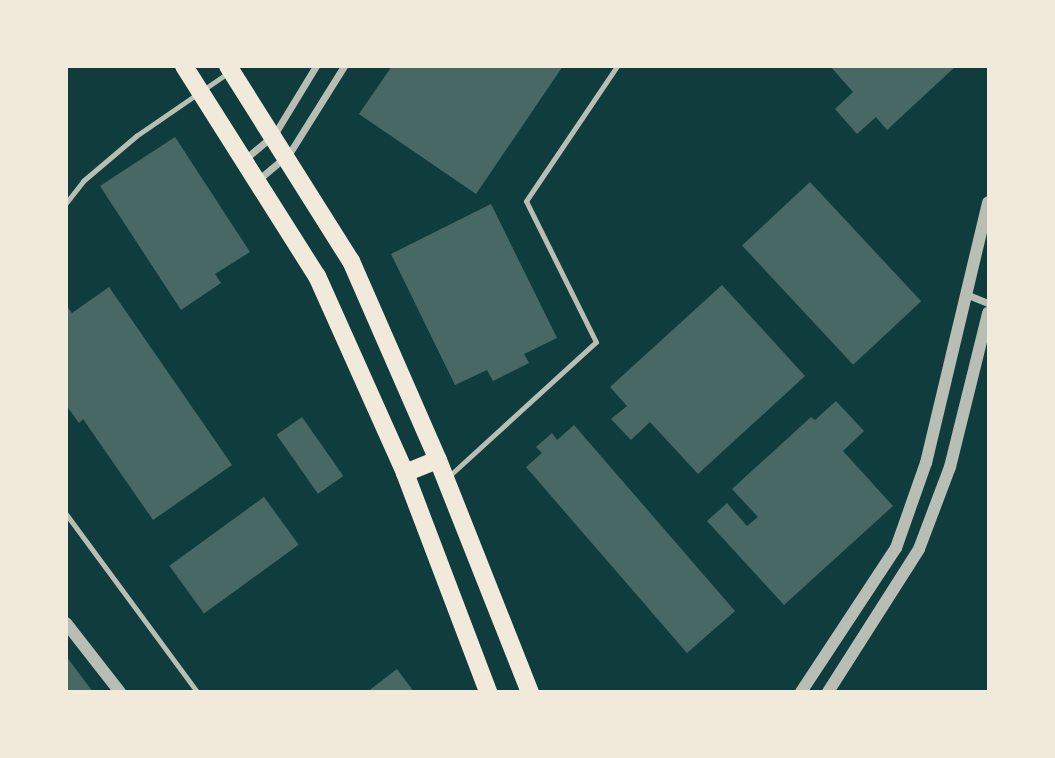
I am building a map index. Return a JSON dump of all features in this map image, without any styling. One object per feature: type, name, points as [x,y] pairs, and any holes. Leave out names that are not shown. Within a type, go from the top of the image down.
[{"type":"main road","points":[[184,66],[317,276],[405,473],[488,691]]},
{"type":"main road","points":[[229,69],[351,261],[438,460],[530,691]]},
{"type":"main road","points":[[405,473],[438,460]]},
{"type":"street","points":[[244,160],[272,136],[316,66]]},
{"type":"street","points":[[257,181],[285,157],[344,66]]},
{"type":"street","points":[[801,691],[896,548],[926,463],[989,202]]},
{"type":"street","points":[[968,295],[989,303]]},
{"type":"street","points":[[828,691],[919,549],[950,467],[989,313]]},
{"type":"street","points":[[872,584],[888,595]]},
{"type":"street","points":[[66,622],[120,691]]},
{"type":"lane","points":[[446,480],[596,342],[526,201],[617,66]]},
{"type":"lane","points":[[66,203],[83,181],[136,136],[202,93],[229,69]]},
{"type":"lane","points":[[66,514],[197,691]]},
{"type":"building","points":[[392,66],[563,66],[476,194],[359,114]]},
{"type":"building","points":[[830,66],[956,66],[887,130],[876,117],[857,134],[835,109],[853,92]]},
{"type":"building","points":[[175,137],[250,252],[215,274],[221,283],[181,310],[100,186]]},
{"type":"building","points":[[810,182],[921,301],[853,365],[742,245]]},
{"type":"building","points":[[491,204],[557,338],[524,354],[529,363],[493,381],[487,370],[455,385],[391,254]]},
{"type":"building","points":[[722,285],[805,376],[698,474],[650,422],[631,440],[611,419],[627,406],[610,387]]},
{"type":"building","points":[[109,287],[232,465],[153,520],[83,419],[79,423],[66,405],[66,305],[72,313]]},
{"type":"building","points":[[836,401],[864,431],[843,451],[893,506],[784,605],[707,521],[727,503],[747,526],[758,517],[732,489],[811,417],[815,420]]},
{"type":"building","points":[[302,417],[343,476],[318,494],[277,435]]},
{"type":"building","points":[[574,425],[735,611],[687,653],[526,467],[542,453],[536,447],[552,433],[557,440]]},
{"type":"building","points":[[264,497],[299,545],[204,614],[169,566]]},
{"type":"building","points":[[66,656],[93,692],[66,692]]},
{"type":"building","points":[[397,669],[414,692],[367,692]]}]
